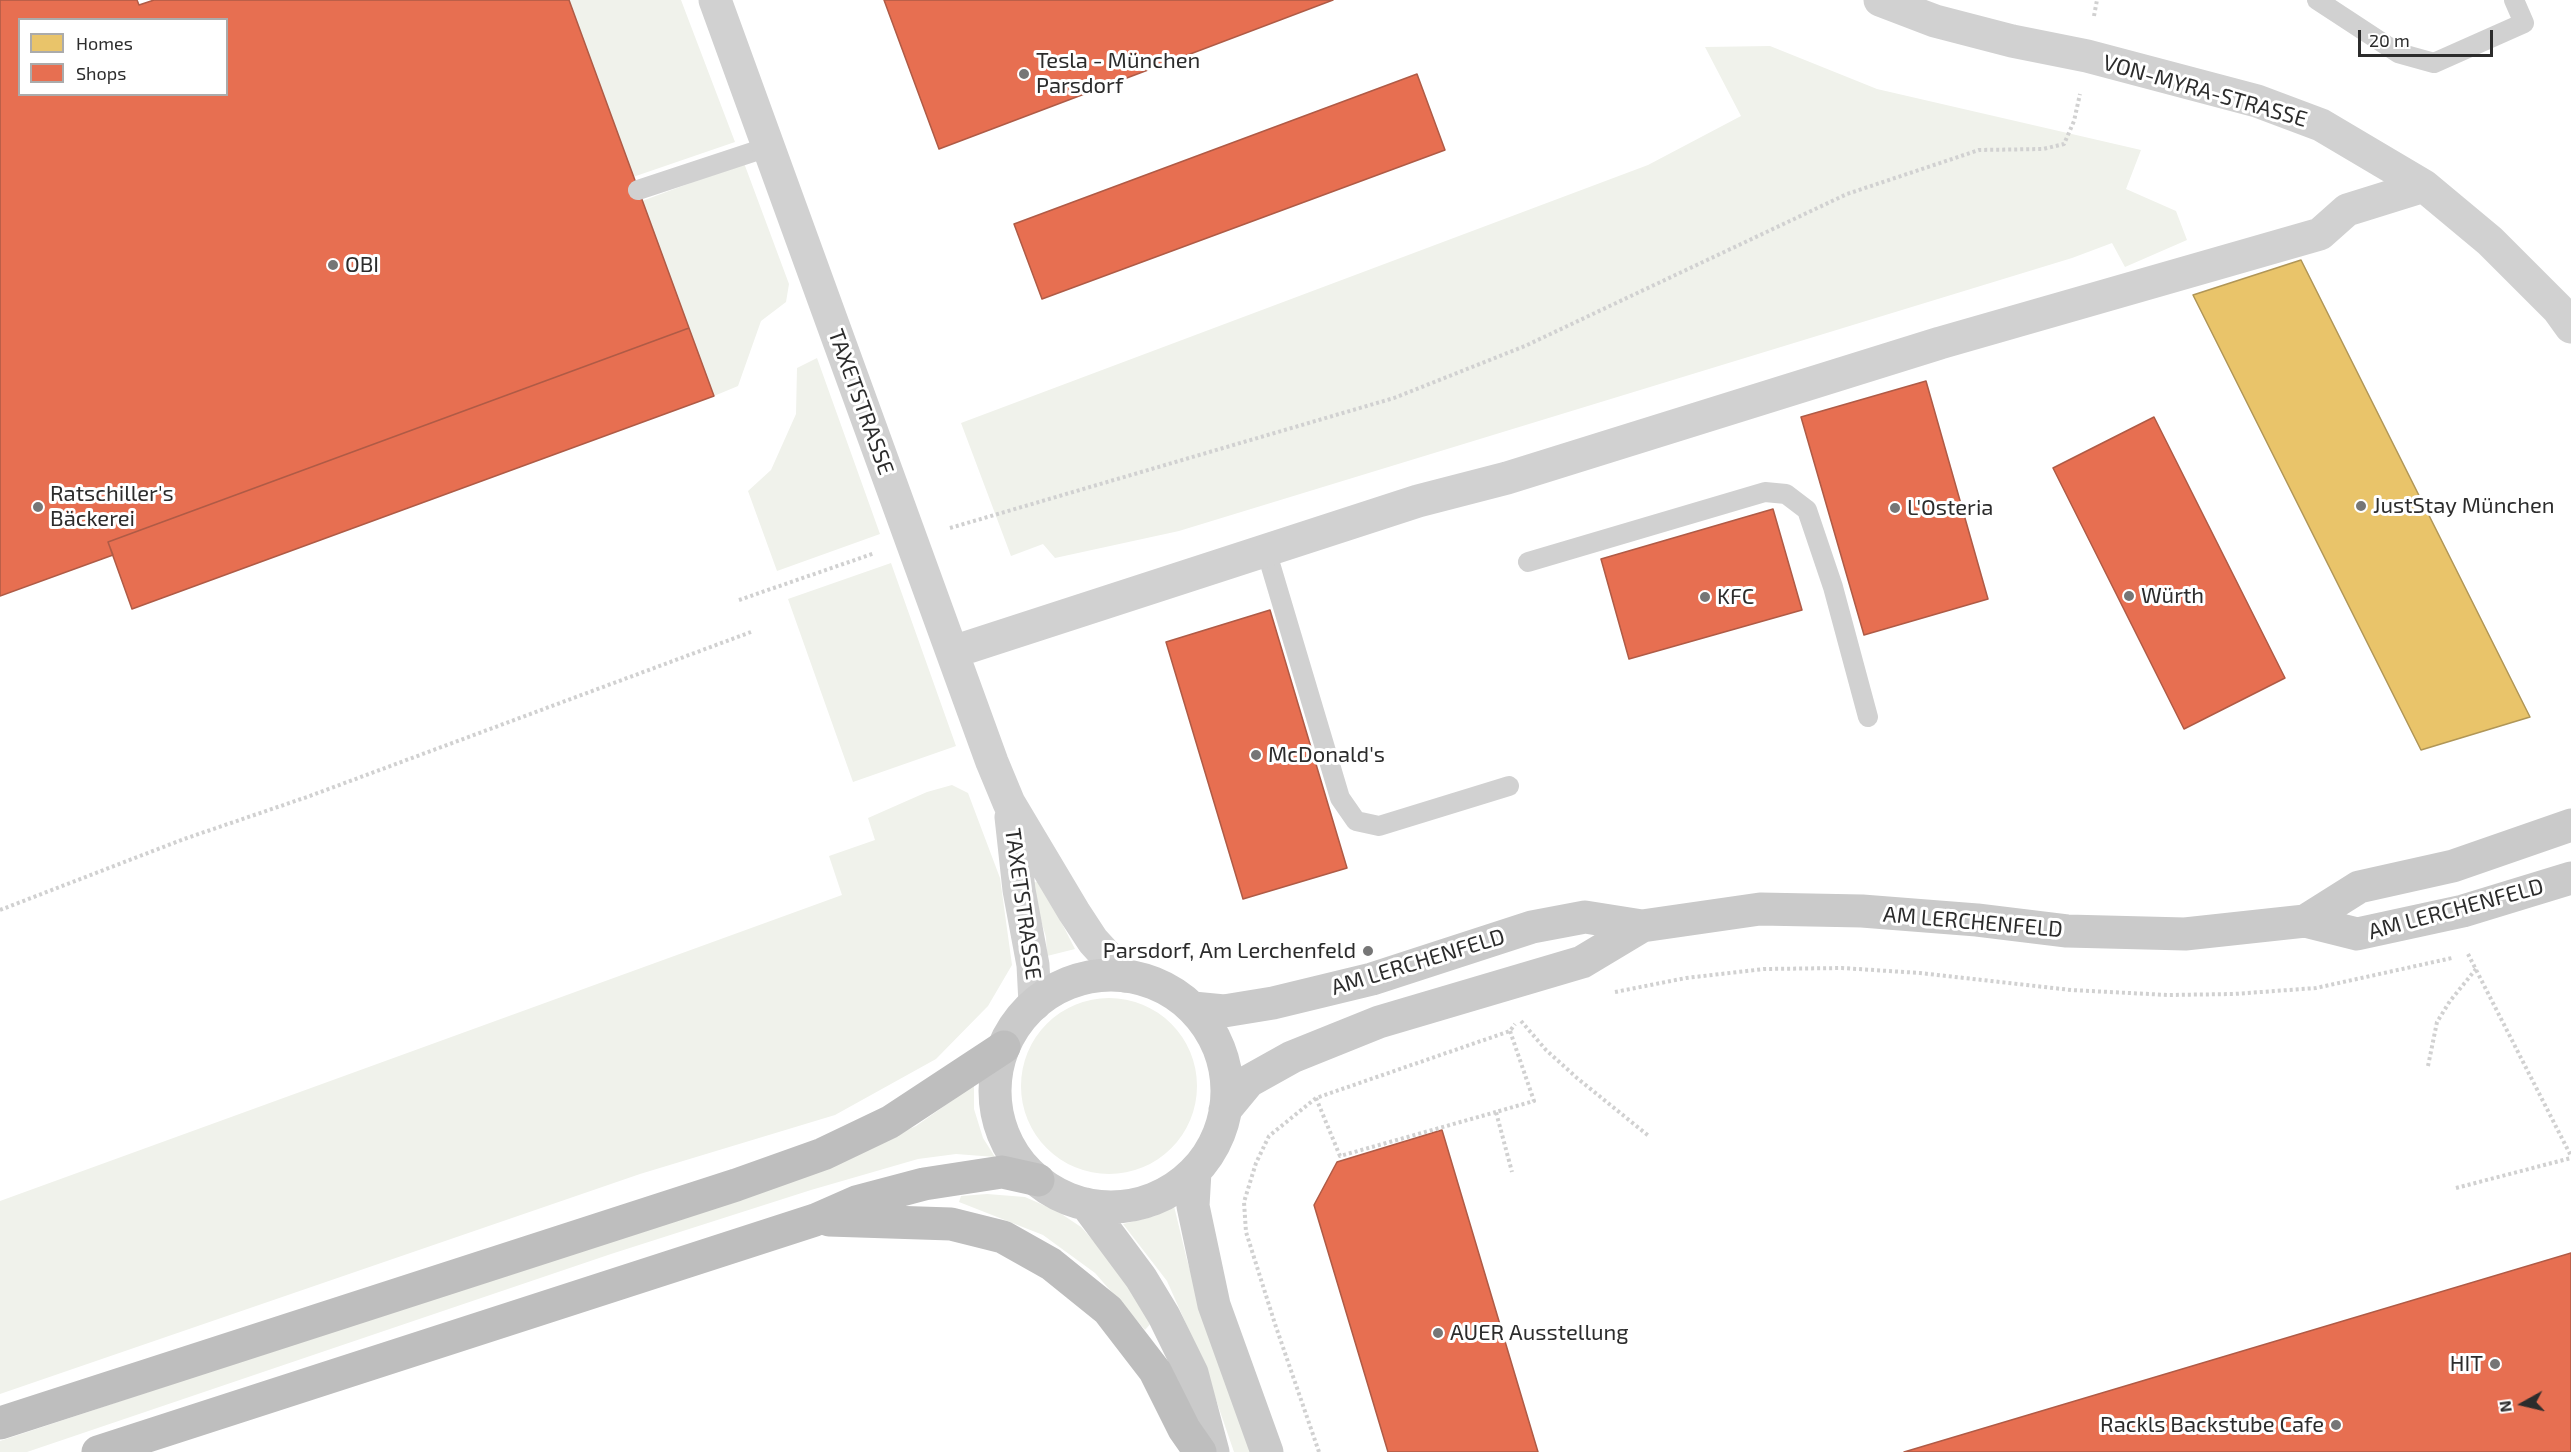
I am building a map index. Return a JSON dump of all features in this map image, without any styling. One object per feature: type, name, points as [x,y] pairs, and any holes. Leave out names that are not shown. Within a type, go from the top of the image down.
[{"type":"highway","points":[[0,1423],[725,1188],[823,1154],[890,1122],[1004,1047]]},
{"type":"highway","points":[[98,1452],[815,1220],[856,1202],[924,1184],[1002,1172],[1038,1180]]},
{"type":"highway","points":[[815,1220],[951,1224],[1003,1237],[1052,1264],[1108,1310],[1155,1371],[1184,1429],[1200,1452]]},
{"type":"street","name":"TAXETSTRASSE","points":[[715,0],[992,762],[1010,803],[1092,941],[1125,976]]},
{"type":"street","name":"VON-MYRA-STRASSE","points":[[1880,0],[1935,21],[2087,56],[2257,101],[2321,125],[2424,186],[2490,241],[2558,309],[2571,327]]},
{"type":"street","points":[[952,651],[1418,501],[1507,478],[1940,343],[2320,234],[2347,210],[2424,186]]},
{"type":"street","name":"TAXETSTRASSE","points":[[1010,803],[1019,890],[1033,965],[1035,1004]]},
{"type":"street","name":"AM LERCHENFELD","points":[[2305,921],[2359,887],[2453,866],[2571,825]]},
{"type":"street","name":"AM LERCHENFELD","points":[[1193,1008],[1224,1011],[1273,1003],[1372,979],[1532,927],[1585,917],[1642,926],[1760,909],[1885,913],[1977,920],[2067,931],[2185,934],[2305,921],[2357,934],[2463,911],[2571,878]]},
{"type":"street","name":"AM LERCHENFELD","points":[[1226,1110],[1249,1081],[1292,1057],[1379,1022],[1582,962],[1642,926]]},
{"type":"street","name":"AM LERCHENFELD","points":[[1125,976],[1162,986],[1193,1008],[1218,1044],[1225,1066],[1226,1110],[1220,1132],[1209,1153],[1195,1171],[1180,1184],[1144,1202],[1105,1207],[1068,1198],[1038,1180],[1017,1157],[1002,1129],[997,1109],[996,1088],[998,1067],[1004,1047],[1012,1031],[1035,1004],[1050,992],[1086,978],[1125,976]]},
{"type":"street","points":[[1195,1171],[1193,1206],[1214,1305],[1267,1452]]},
{"type":"street","points":[[1086,1204],[1141,1278],[1164,1316],[1192,1373],[1213,1452]]},
{"type":"lane","points":[[2317,0],[2398,53],[2434,63],[2524,23],[2514,0]]},
{"type":"lane","points":[[638,190],[768,147]]},
{"type":"lane","points":[[1528,562],[1765,492],[1786,494],[1807,510],[1833,587],[1868,717]]},
{"type":"lane","points":[[1266,550],[1340,798],[1356,821],[1379,826],[1509,786]]},
{"type":"path","points":[[739,600],[981,517],[1197,457],[1395,398],[1525,346],[1847,194],[1979,150],[2043,149],[2064,144],[2074,122],[2097,0]]},
{"type":"path","points":[[0,910],[184,839],[307,797],[751,632]]},
{"type":"path","points":[[1609,993],[1686,978],[1764,969],[1842,968],[1920,973],[2072,990],[2168,995],[2234,994],[2316,988],[2480,951]]},
{"type":"path","points":[[2456,1188],[2571,1157],[2468,954]]},
{"type":"path","points":[[2428,1066],[2438,1022],[2450,1001],[2475,969]]},
{"type":"path","points":[[1319,1452],[1246,1232],[1244,1202],[1256,1163],[1269,1136],[1316,1098],[1510,1031],[1519,1018],[1530,1015]]},
{"type":"path","points":[[1519,1018],[1562,1064],[1650,1137]]},
{"type":"path","points":[[1316,1098],[1340,1156],[1534,1101],[1510,1031]]},
{"type":"path","points":[[1496,1112],[1512,1172]]},
{"type":"shaded area","points":[[569,0],[681,0],[735,142],[633,177]]},
{"type":"shaded area","points":[[1770,46],[1877,89],[2141,150],[2126,189],[2176,211],[2187,240],[2125,267],[2112,243],[2072,258],[1179,531],[1055,558],[1043,544],[1011,556],[961,423],[1648,165],[1741,116],[1705,47]]},
{"type":"shaded area","points":[[744,163],[789,284],[786,302],[761,321],[738,386],[714,396],[642,201]]},
{"type":"shaded area","points":[[817,358],[880,534],[777,571],[748,491],[771,470],[796,414],[797,368]]},
{"type":"shaded area","points":[[891,563],[956,746],[853,782],[788,599]]},
{"type":"shaded area","points":[[952,785],[968,793],[1000,878],[1012,965],[988,1006],[936,1059],[835,1115],[640,1174],[0,1394],[0,1201],[842,895],[829,856],[875,840],[868,818],[927,792]]},
{"type":"shaded area","points":[[1039,881],[1075,949],[1047,956],[1046,937],[1032,891],[1033,883]]},
{"type":"shaded area","points":[[1109,998],[1126,999],[1143,1004],[1171,1024],[1191,1052],[1196,1069],[1196,1103],[1191,1120],[1171,1148],[1143,1168],[1126,1173],[1109,1174],[1092,1173],[1075,1168],[1047,1148],[1027,1120],[1022,1103],[1021,1086],[1022,1069],[1027,1052],[1047,1024],[1075,1004],[1092,999]]},
{"type":"shaded area","points":[[974,1085],[974,1109],[983,1138],[995,1157],[956,1154],[918,1159],[811,1190],[611,1254],[27,1452],[0,1452],[0,1441],[804,1175],[916,1126]]},
{"type":"shaded area","points":[[987,1194],[1025,1197],[1057,1211],[1081,1227],[1107,1256],[1152,1322],[1145,1330],[1095,1273],[1043,1235],[959,1202],[961,1196]]},
{"type":"shaded area","points":[[1174,1206],[1202,1309],[1251,1452],[1234,1452],[1203,1362],[1167,1281],[1123,1224],[1155,1216]]},
{"type":"building: Homes","name":"JustStay München","points":[[2301,260],[2530,717],[2421,750],[2193,295]]},
{"type":"building: Shops","name":"OBI","points":[[0,0],[137,0],[139,5],[154,0],[569,0],[689,328],[108,542],[113,555],[0,596]]},
{"type":"building: Shops","name":"Tesla - München Parsdorf","points":[[884,0],[1333,0],[939,149]]},
{"type":"building: Shops","points":[[1417,74],[1445,150],[1042,299],[1014,224]]},
{"type":"building: Shops","points":[[689,328],[714,396],[132,609],[108,542]]},
{"type":"building: Shops","name":"L'Osteria","points":[[1926,381],[1988,599],[1864,635],[1801,417]]},
{"type":"building: Shops","points":[[2154,417],[2285,678],[2184,729],[2053,468]]},
{"type":"building: Shops","name":"KFC","points":[[1773,509],[1802,610],[1629,659],[1601,559]]},
{"type":"building: Shops","name":"McDonald's","points":[[1270,610],[1347,868],[1243,899],[1166,642]]},
{"type":"building: Shops","points":[[1442,1130],[1538,1452],[1388,1452],[1314,1205],[1337,1162]]},
{"type":"building: Shops","points":[[2571,1253],[2571,1452],[1904,1452]]},
{"type":"place","name":"Tesla - München Parsdorf","points":[[1024,74]]},
{"type":"place","name":"OBI","points":[[333,265]]},
{"type":"place","name":"JustStay München","points":[[2361,506]]},
{"type":"place","name":"Ratschiller's Bäckerei","points":[[38,507]]},
{"type":"place","name":"L'Osteria","points":[[1895,508]]},
{"type":"place","name":"Würth","points":[[2129,596]]},
{"type":"place","name":"KFC","points":[[1705,597]]},
{"type":"place","name":"McDonald's","points":[[1256,755]]},
{"type":"place","name":"Parsdorf, Am Lerchenfeld","points":[[1368,951]]},
{"type":"place","name":"AUER Ausstellung","points":[[1438,1333]]},
{"type":"place","name":"HIT","points":[[2495,1364]]},
{"type":"place","name":"Rackls Backstube Cafe","points":[[2336,1425]]}]
